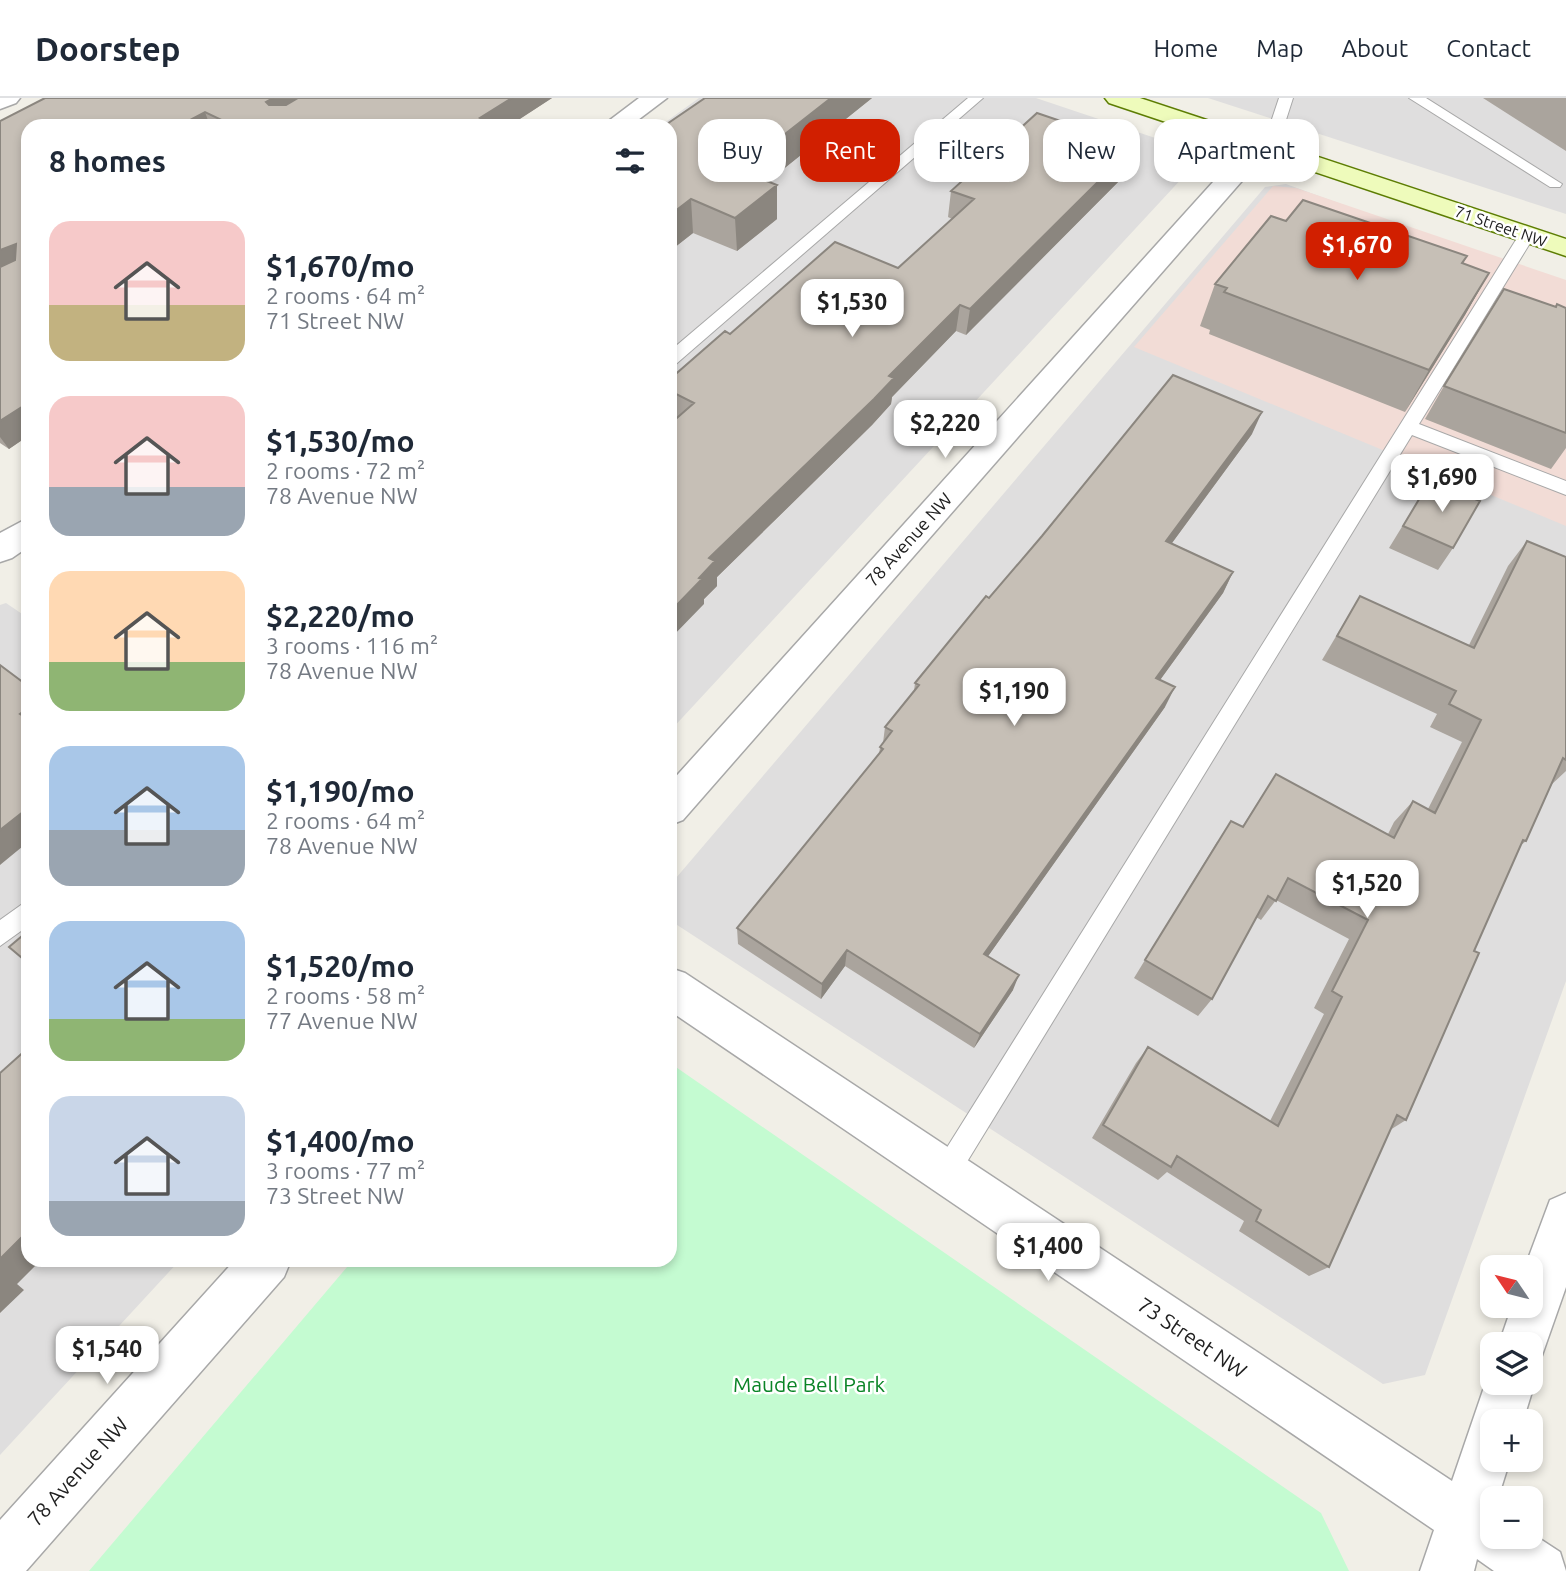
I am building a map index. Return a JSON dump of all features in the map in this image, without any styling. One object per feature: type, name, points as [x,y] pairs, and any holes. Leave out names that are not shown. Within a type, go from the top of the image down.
[{"type":"street","points":[[0,102],[8,98]]},
{"type":"street","points":[[624,119],[655,98]]},
{"type":"street","name":"71 Street NW","points":[[1117,98],[1181,119]]},
{"type":"street","name":"71 Street NW","points":[[1319,165],[1566,248]]},
{"type":"street","name":"78 Avenue NW","points":[[677,801],[1227,182]]},
{"type":"street","name":"73 Street NW","points":[[677,992],[945,1174],[1541,1571]]},
{"type":"street","points":[[1527,1332],[1566,1216]]},
{"type":"street","name":"78 Avenue NW","points":[[0,1560],[261,1267]]},
{"type":"street","points":[[1447,1571],[1481,1472]]},
{"type":"lane","points":[[677,354],[976,98]]},
{"type":"lane","points":[[1279,119],[1286,98]]},
{"type":"lane","points":[[1416,98],[1555,184]]},
{"type":"lane","points":[[945,1174],[1527,235]]},
{"type":"lane","points":[[1409,427],[1566,488]]},
{"type":"lane","points":[[0,935],[21,917]]},
{"type":"shaded area","points":[[699,98],[1036,98],[1099,119],[1043,119],[1043,182],[1140,182],[1140,133],[1154,138],[1154,182],[1179,182],[677,723],[677,119],[670,119]]},
{"type":"shaded area","points":[[1208,98],[1566,98],[1566,214],[1319,134],[1319,119],[1273,119]]},
{"type":"shaded area","points":[[1286,184],[1566,286],[1566,981],[1425,1375],[1383,1384],[677,925],[677,877],[1265,187]]},
{"type":"shaded area","points":[[1273,186],[1296,188],[1566,280],[1566,526],[1134,347]]},
{"type":"shaded area","points":[[6,603],[21,613],[21,1267],[174,1267],[0,1455],[0,605]]},
{"type":"green space","name":"Maude Bell Park","points":[[677,1068],[1321,1513],[1349,1571],[89,1571],[347,1267],[677,1267]]},
{"type":"building","points":[[45,98],[273,98],[266,102],[269,105],[286,105],[298,98],[512,98],[480,118],[482,119],[220,119],[205,112],[192,119],[21,119],[21,408],[0,421],[0,267],[15,260],[16,244],[0,250],[0,121]]},
{"type":"building","points":[[705,98],[831,98],[804,119],[800,119],[800,122],[786,133],[786,119],[698,119],[698,182],[769,182],[777,185],[735,218],[691,199],[677,210],[677,119],[674,119]]},
{"type":"building","points":[[1037,113],[1055,119],[1043,119],[1043,182],[1098,182],[970,309],[960,305],[889,376],[894,378],[874,399],[709,558],[715,561],[677,605],[677,418],[694,403],[677,394],[677,373],[725,331],[730,334],[835,242],[898,268],[974,199],[951,191],[961,182],[1029,182],[1029,120]]},
{"type":"building","points":[[1303,200],[1467,256],[1462,263],[1489,273],[1429,370],[1224,292],[1227,288],[1215,284],[1271,216],[1286,221]]},
{"type":"building","points":[[1504,289],[1566,308],[1566,433],[1444,386]]},
{"type":"building","points":[[1173,375],[1262,412],[1166,541],[1233,572],[1156,678],[1175,687],[984,954],[1019,975],[980,1034],[847,950],[822,984],[737,928],[883,749],[880,747],[892,731],[885,727],[919,685],[915,683],[986,596],[989,598],[1042,536]]},
{"type":"building","points":[[1430,481],[1480,501],[1453,548],[1403,526]]},
{"type":"building","points":[[1527,541],[1566,557],[1566,760],[1563,758],[1526,841],[1523,840],[1474,951],[1479,953],[1406,1120],[1397,1115],[1329,1267],[1256,1221],[1261,1210],[1177,1156],[1171,1167],[1103,1125],[1148,1047],[1278,1126],[1342,997],[1332,991],[1368,920],[1288,878],[1276,901],[1268,896],[1212,999],[1145,960],[1231,821],[1243,827],[1276,774],[1394,838],[1413,801],[1435,813],[1481,720],[1449,704],[1456,691],[1337,636],[1360,596],[1474,648]]},
{"type":"building","points":[[0,665],[21,681],[21,814],[0,830]]},
{"type":"building","points":[[21,937],[21,957],[9,947]]},
{"type":"building","points":[[21,1054],[21,1238],[0,1259],[0,1073]]}]
